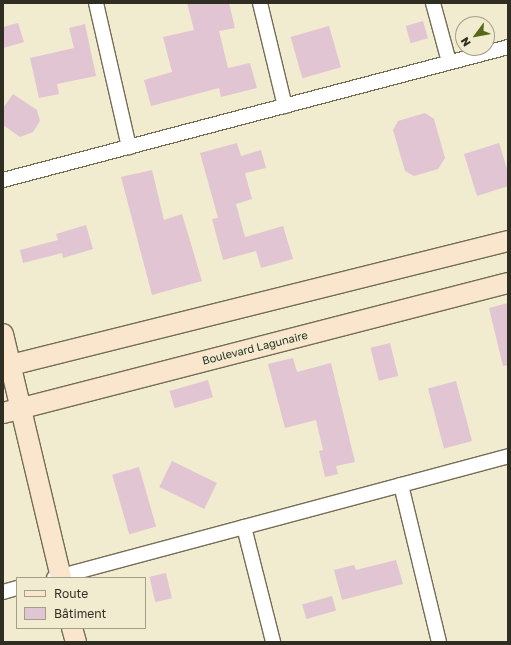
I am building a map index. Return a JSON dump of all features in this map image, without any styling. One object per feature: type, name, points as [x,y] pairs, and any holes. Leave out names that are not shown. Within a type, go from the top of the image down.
[{"type":"main road","points":[[7,366],[508,242]]},
{"type":"main road","name":"Boulevard Lagunaire","points":[[12,410],[508,283]]},
{"type":"main road","points":[[3,334],[12,410],[59,577]]},
{"type":"main road","points":[[72,629],[76,642]]},
{"type":"street","points":[[96,3],[129,147]]},
{"type":"street","points":[[260,3],[285,106]]},
{"type":"street","points":[[434,3],[450,62]]},
{"type":"street","points":[[3,180],[508,47]]},
{"type":"street","points":[[59,577],[508,456]]},
{"type":"street","points":[[401,485],[438,642]]},
{"type":"street","points":[[244,527],[273,642]]},
{"type":"street","points":[[3,592],[16,588]]},
{"type":"building","points":[[187,3],[229,3],[235,28],[219,31],[228,68],[250,63],[257,88],[221,97],[219,88],[151,106],[144,80],[172,72],[163,37],[194,30]]},
{"type":"building","points":[[423,21],[428,38],[411,43],[406,26]]},
{"type":"building","points":[[18,23],[24,42],[3,48],[3,27]]},
{"type":"building","points":[[85,24],[96,76],[57,84],[59,94],[39,98],[30,58],[74,48],[69,28]]},
{"type":"building","points":[[329,26],[341,67],[302,78],[291,37]]},
{"type":"building","points":[[13,94],[37,110],[40,121],[33,132],[20,137],[3,125],[3,108]]},
{"type":"building","points":[[425,113],[434,119],[445,158],[438,169],[414,176],[405,171],[393,130],[398,121]]},
{"type":"building","points":[[237,143],[241,156],[261,150],[266,168],[245,173],[252,199],[236,204],[245,237],[283,226],[293,259],[261,268],[256,251],[223,260],[212,219],[218,218],[200,153]]},
{"type":"building","points":[[499,143],[508,172],[508,186],[477,196],[464,154]]},
{"type":"building","points":[[152,170],[164,220],[182,214],[202,281],[152,295],[121,177]]},
{"type":"building","points":[[86,225],[93,249],[63,258],[62,253],[23,263],[20,250],[58,240],[56,234]]},
{"type":"building","points":[[508,303],[508,365],[503,366],[489,308]]},
{"type":"building","points":[[390,343],[398,376],[379,381],[371,348]]},
{"type":"building","points":[[293,358],[297,372],[331,363],[355,462],[336,466],[338,474],[325,477],[319,451],[323,450],[316,420],[285,428],[268,364]]},
{"type":"building","points":[[208,380],[213,397],[175,408],[170,391]]},
{"type":"building","points":[[456,381],[472,441],[444,448],[428,389]]},
{"type":"building","points":[[172,461],[217,483],[204,509],[159,487]]},
{"type":"building","points":[[139,467],[156,527],[129,534],[112,475]]},
{"type":"building","points":[[396,560],[403,584],[342,600],[334,570],[354,565],[356,570]]},
{"type":"building","points":[[166,573],[172,598],[155,602],[149,577]]},
{"type":"building","points":[[332,596],[336,610],[306,619],[302,605]]}]
